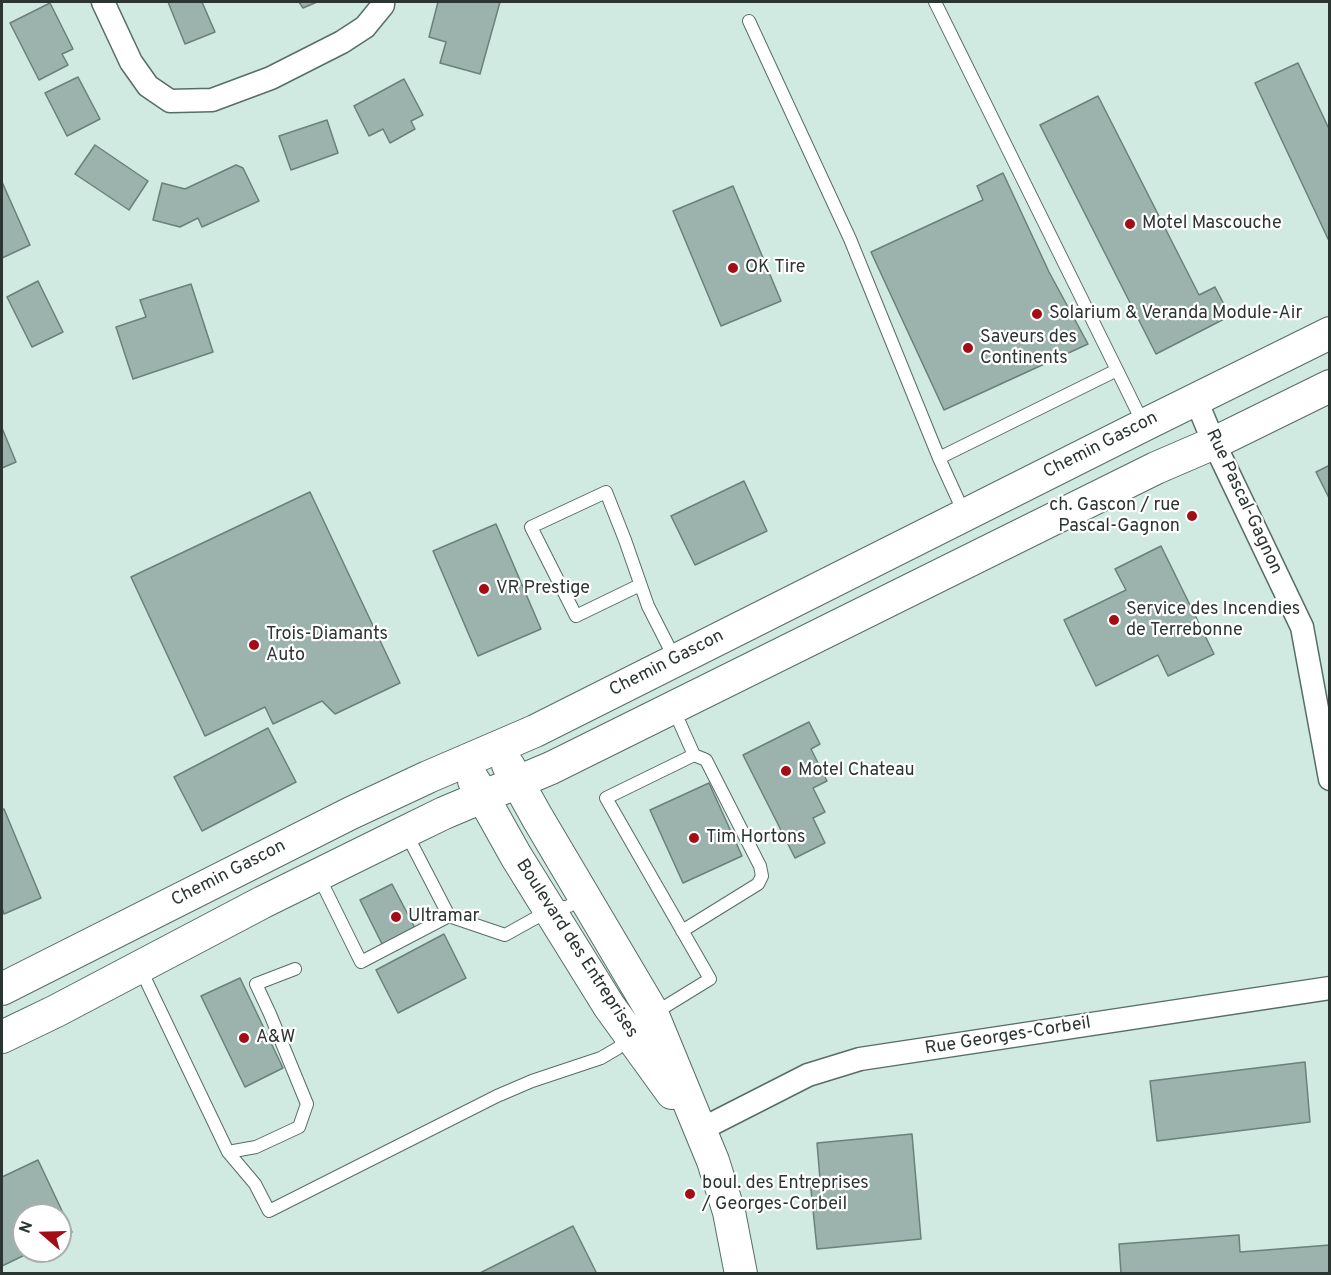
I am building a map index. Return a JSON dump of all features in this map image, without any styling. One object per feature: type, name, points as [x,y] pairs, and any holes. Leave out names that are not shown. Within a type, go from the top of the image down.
[{"type":"main road","name":"Chemin Gascon","points":[[2,989],[351,813],[535,731],[1329,333]]},
{"type":"main road","points":[[2,1037],[263,902],[405,832],[444,813],[518,783],[1146,473],[1215,443],[1329,386]]},
{"type":"main road","name":"Boulevard des Entreprises","points":[[499,746],[518,783],[643,994],[641,1024]]},
{"type":"main road","name":"Boulevard des Entreprises","points":[[464,761],[516,856],[609,1006],[641,1024],[700,1130],[721,1186],[735,1238],[741,1274]]},
{"type":"street","points":[[103,2],[131,62],[148,86],[170,101],[212,100],[271,78],[342,42],[365,27],[383,2]]},
{"type":"street","name":"Rue Pascal-Gagnon","points":[[1196,400],[1302,627],[1329,779]]},
{"type":"street","name":"Rue Georges-Corbeil","points":[[700,1130],[808,1075],[860,1059],[1329,988]]},
{"type":"lane","points":[[935,2],[1144,424]]},
{"type":"lane","points":[[749,21],[850,239],[964,515]]},
{"type":"lane","points":[[939,459],[1117,369]]},
{"type":"lane","points":[[640,585],[576,616],[531,527],[606,492],[648,606],[676,660]]},
{"type":"lane","points":[[673,708],[694,755],[706,760],[760,866],[762,876],[758,884],[682,931]]},
{"type":"lane","points":[[139,967],[228,1152],[255,1184],[269,1210],[496,1096],[612,1053],[641,1024],[710,979],[606,798],[694,755]]},
{"type":"lane","points":[[405,832],[450,916],[506,935],[550,910],[569,906],[585,897]]},
{"type":"lane","points":[[318,875],[361,962],[450,916]]},
{"type":"lane","points":[[228,1152],[256,1147],[299,1127],[308,1104],[256,984],[295,969]]},
{"type":"building","points":[[168,2],[202,2],[215,32],[185,44]]},
{"type":"building","points":[[299,2],[317,2],[303,8]]},
{"type":"building","points":[[438,2],[500,2],[480,74],[440,63],[446,42],[429,37]]},
{"type":"building","points":[[50,3],[73,49],[62,54],[68,65],[39,80],[10,23]]},
{"type":"building","points":[[1298,63],[1330,131],[1329,241],[1255,83]]},
{"type":"building","points":[[78,77],[100,119],[67,136],[45,93]]},
{"type":"building","points":[[404,79],[423,115],[411,121],[415,129],[390,143],[383,129],[369,136],[354,106]]},
{"type":"building","points":[[1098,96],[1199,295],[1215,287],[1230,316],[1156,354],[1040,125]]},
{"type":"building","points":[[327,120],[338,153],[291,170],[279,136]]},
{"type":"building","points":[[95,145],[148,181],[129,210],[75,174]]},
{"type":"building","points":[[236,165],[243,168],[259,201],[202,227],[198,218],[180,227],[153,220],[162,183],[185,189]]},
{"type":"building","points":[[1003,173],[1049,272],[1088,344],[944,410],[871,252],[983,200],[977,186]]},
{"type":"building","points":[[2,182],[30,245],[2,258]]},
{"type":"building","points":[[733,186],[781,301],[721,326],[673,211]]},
{"type":"building","points":[[38,281],[63,332],[32,347],[7,297]]},
{"type":"building","points":[[191,284],[213,352],[133,379],[116,327],[146,317],[140,300]]},
{"type":"building","points":[[2,428],[16,462],[2,468]]},
{"type":"building","points":[[1330,465],[1330,500],[1316,472]]},
{"type":"building","points":[[744,481],[767,531],[695,565],[671,516]]},
{"type":"building","points":[[310,492],[400,683],[335,714],[322,701],[273,724],[265,707],[205,736],[131,577]]},
{"type":"building","points":[[496,524],[541,629],[478,656],[433,551]]},
{"type":"building","points":[[1161,546],[1214,654],[1168,676],[1158,655],[1096,686],[1064,620],[1126,590],[1115,569]]},
{"type":"building","points":[[809,722],[820,744],[811,749],[827,781],[813,788],[825,812],[813,818],[825,843],[795,858],[743,755]]},
{"type":"building","points":[[268,728],[296,782],[202,831],[174,777]]},
{"type":"building","points":[[709,783],[742,856],[683,883],[650,810]]},
{"type":"building","points":[[4,809],[41,898],[4,914],[2,908],[2,810]]},
{"type":"building","points":[[392,884],[416,930],[383,946],[360,900]]},
{"type":"building","points":[[444,934],[466,978],[398,1013],[376,970]]},
{"type":"building","points":[[240,978],[283,1068],[245,1087],[201,996]]},
{"type":"building","points":[[1305,1062],[1310,1122],[1157,1141],[1150,1081]]},
{"type":"building","points":[[912,1134],[921,1239],[817,1249],[810,1180],[820,1179],[817,1143]]},
{"type":"building","points":[[38,1160],[58,1203],[12,1203],[12,1261],[2,1266],[2,1177]]},
{"type":"building","points":[[573,1226],[597,1274],[478,1274]]},
{"type":"building","points":[[1239,1235],[1240,1252],[1330,1245],[1330,1274],[1121,1274],[1119,1244]]},
{"type":"place","name":"Motel Mascouche","points":[[1130,224]]},
{"type":"place","name":"OK Tire","points":[[733,268]]},
{"type":"place","name":"Solarium & Veranda Module-Air","points":[[1037,314]]},
{"type":"place","name":"Saveurs des Continents","points":[[968,348]]},
{"type":"place","name":"ch. Gascon / rue Pascal-Gagnon","points":[[1192,516]]},
{"type":"place","name":"VR Prestige","points":[[484,589]]},
{"type":"place","name":"Service des Incendies de Terrebonne","points":[[1114,620]]},
{"type":"place","name":"Trois-Diamants Auto","points":[[254,645]]},
{"type":"place","name":"Motel Chateau","points":[[786,771]]},
{"type":"place","name":"Tim Hortons","points":[[694,838]]},
{"type":"place","name":"Ultramar","points":[[396,917]]},
{"type":"place","name":"A&W","points":[[244,1038]]},
{"type":"place","name":"boul. des Entreprises / Georges-Corbeil","points":[[690,1194]]}]
